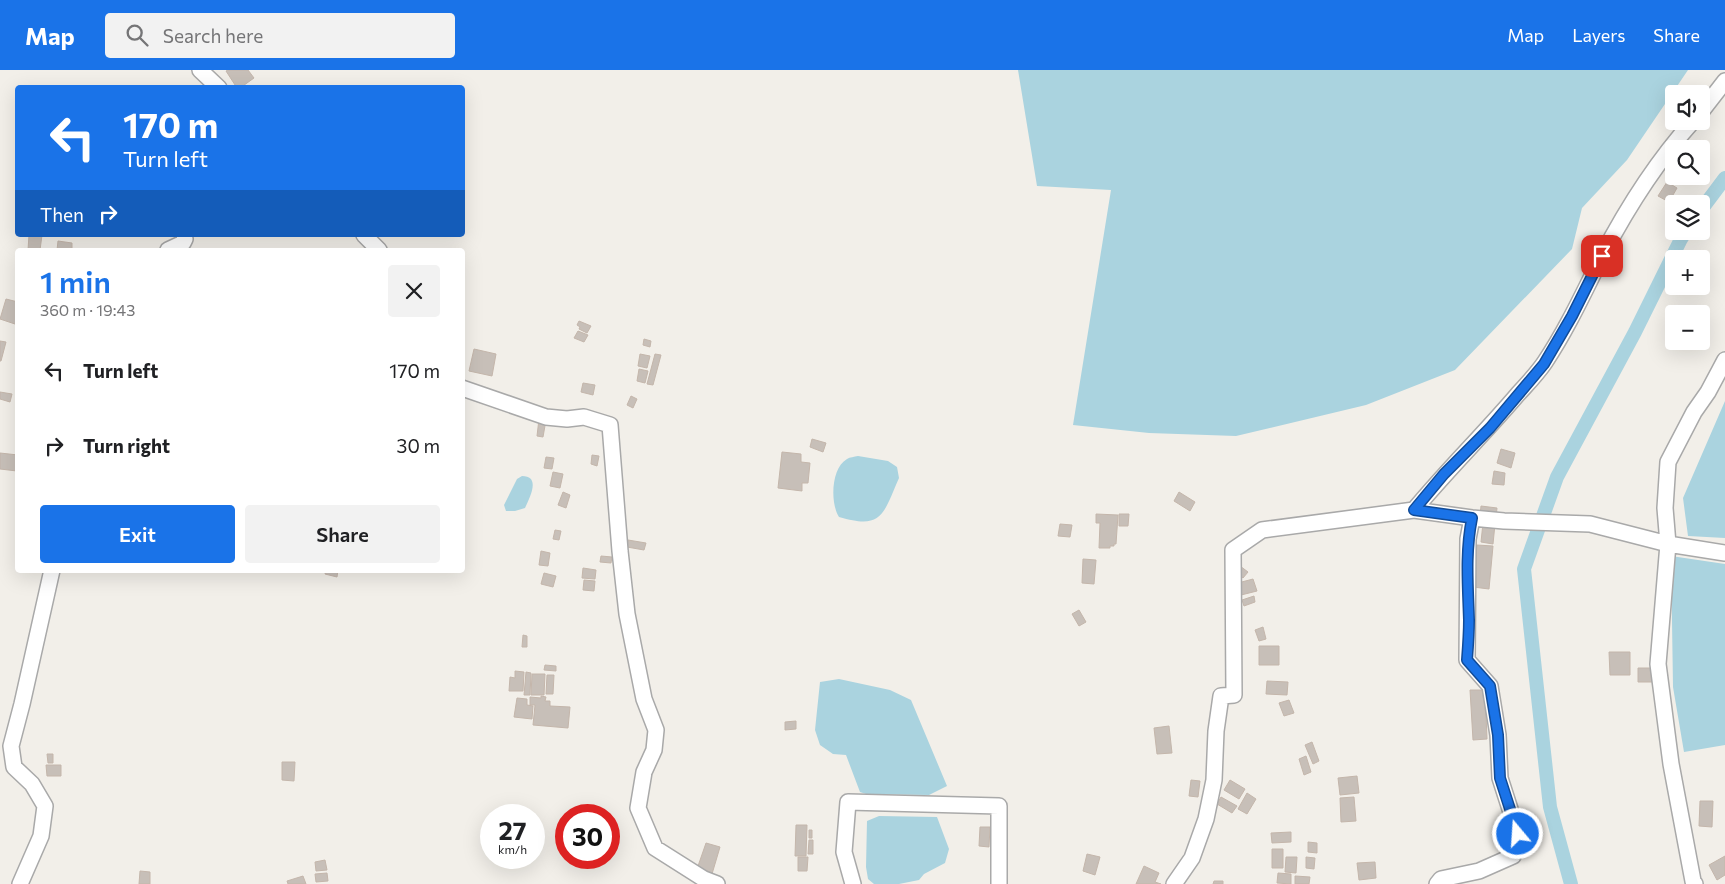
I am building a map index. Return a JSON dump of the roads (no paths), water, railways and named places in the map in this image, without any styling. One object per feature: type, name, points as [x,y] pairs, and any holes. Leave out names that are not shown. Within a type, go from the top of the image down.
[{"type":"street","points":[[200,70],[216,85]]},
{"type":"street","points":[[1710,100],[1725,81]]},
{"type":"street","points":[[1414,510],[1444,474],[1490,428],[1544,364],[1572,316],[1628,209],[1671,145],[1685,130]]},
{"type":"street","points":[[172,248],[183,243],[184,237]]},
{"type":"street","points":[[366,237],[377,248]]},
{"type":"street","points":[[1695,884],[1671,764],[1658,664],[1668,544],[1665,508],[1668,462],[1694,412],[1708,392],[1725,360]]},
{"type":"street","points":[[465,389],[546,417],[567,419],[584,417],[610,425],[627,614],[644,699],[656,730],[654,750],[644,772],[638,808],[655,848],[709,882]]},
{"type":"street","points":[[1174,884],[1192,858],[1206,819],[1214,780],[1220,696],[1234,695],[1233,550],[1262,530],[1414,510],[1504,521],[1590,524],[1668,544],[1725,553]]},
{"type":"street","points":[[1437,884],[1441,879],[1479,871],[1513,856],[1518,834],[1500,778],[1498,735],[1490,686],[1467,660],[1469,622],[1467,582],[1468,539],[1472,518]]},
{"type":"street","points":[[20,884],[41,836],[45,806],[32,784],[14,767],[11,746],[51,573]]},
{"type":"street","points":[[853,884],[844,852],[848,802],[999,806],[998,884]]},
{"type":"water","points":[[1018,70],[1688,70],[1678,85],[1665,85],[1665,104],[1627,160],[1582,208],[1572,249],[1455,370],[1366,405],[1236,436],[1149,433],[1073,425],[1111,190],[1037,186]]},
{"type":"water","points":[[1725,401],[1725,538],[1688,536],[1683,498]]},
{"type":"water","points":[[858,456],[888,461],[897,467],[899,478],[885,510],[873,520],[854,521],[839,517],[834,503],[834,486],[838,470],[847,459]]},
{"type":"water","points":[[522,476],[528,477],[533,483],[525,508],[506,511],[504,505],[517,479]]},
{"type":"water","points":[[1671,556],[1725,564],[1725,745],[1684,752],[1673,687]]},
{"type":"water","points":[[839,679],[890,690],[911,700],[947,786],[929,795],[866,794],[860,792],[846,755],[833,754],[820,745],[815,730],[820,682]]},
{"type":"water","points":[[879,816],[937,817],[949,849],[945,863],[924,874],[919,880],[899,884],[874,884],[868,879],[866,867],[867,821]]},
{"type":"waterway","points":[[1710,198],[1725,178]]},
{"type":"waterway","points":[[1571,884],[1550,807],[1524,569],[1557,477],[1635,332],[1681,240]]}]
